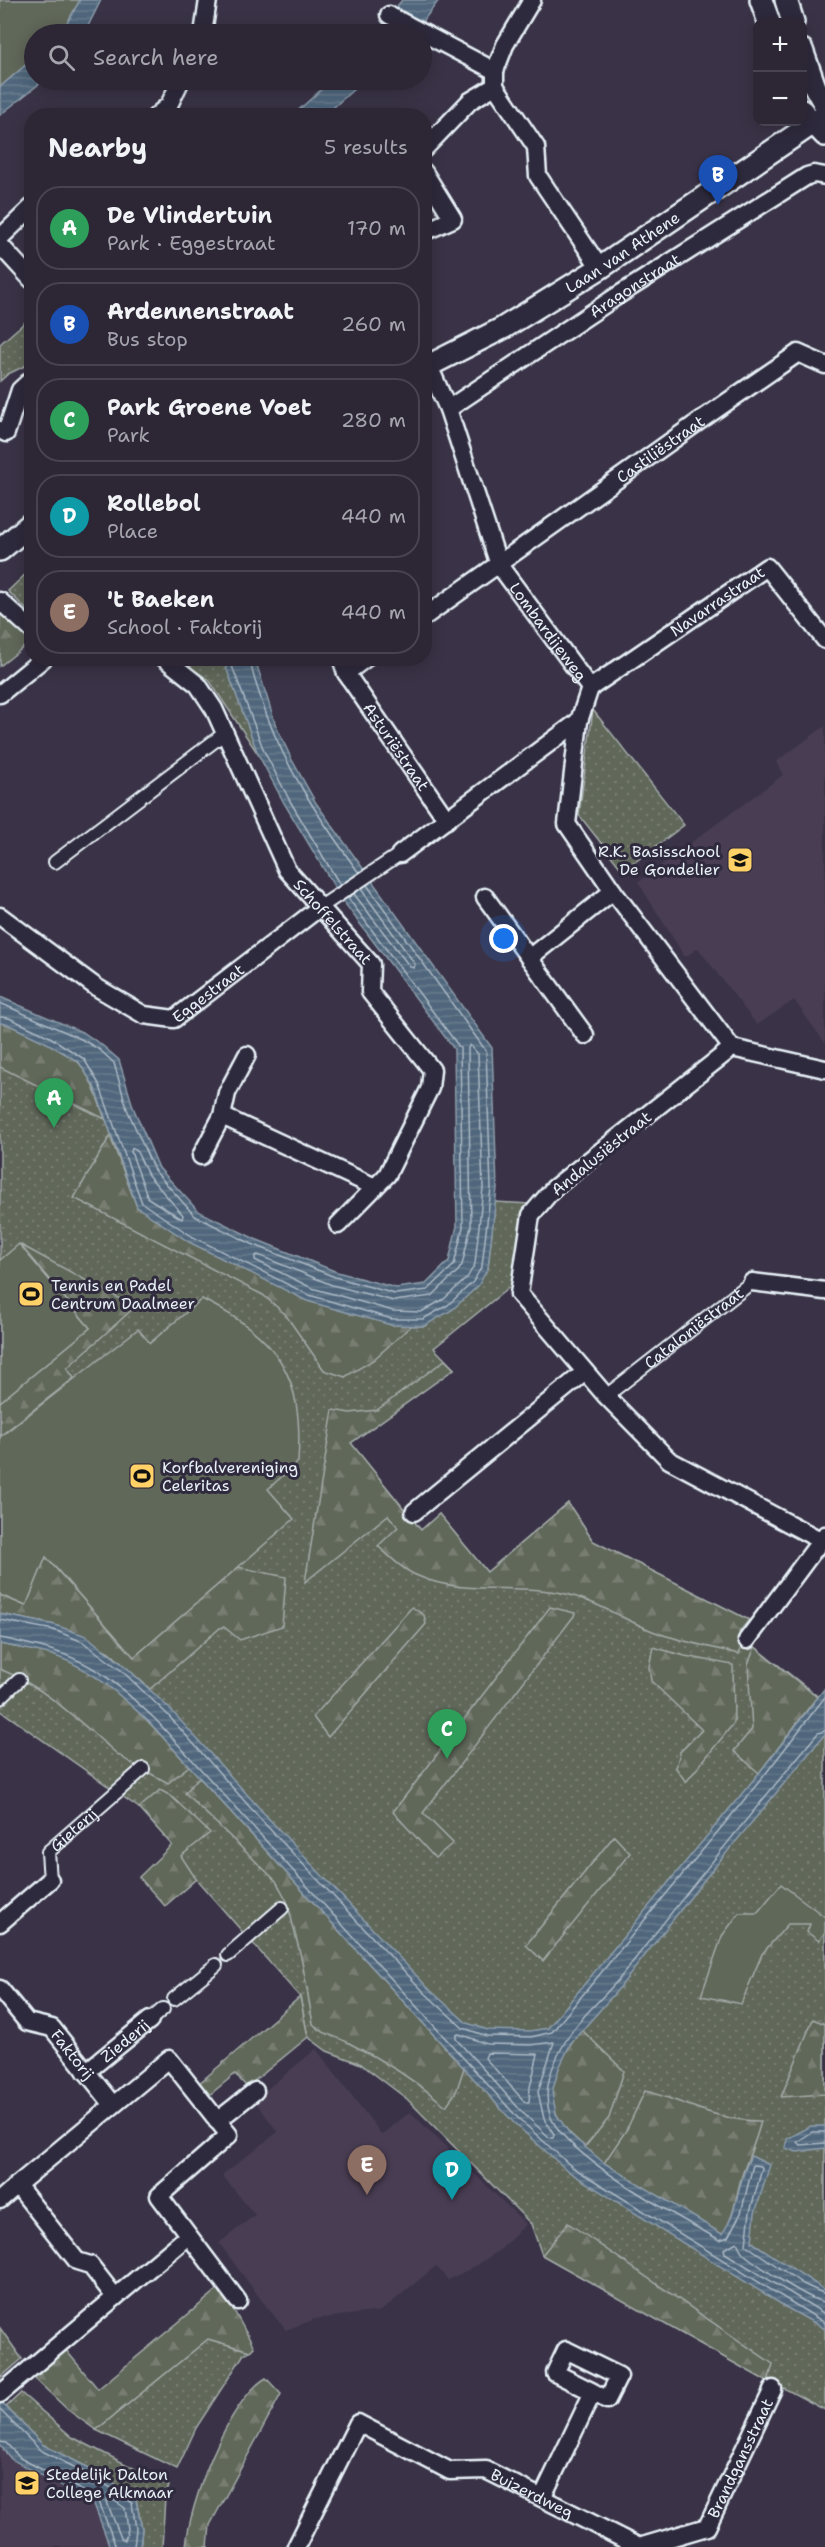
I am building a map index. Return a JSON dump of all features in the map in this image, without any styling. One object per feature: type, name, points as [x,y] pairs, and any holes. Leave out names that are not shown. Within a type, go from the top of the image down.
[{"type":"street","points":[[204,24],[208,0]]},
{"type":"street","points":[[432,141],[495,78],[506,45],[532,0]]},
{"type":"street","points":[[761,0],[768,18]]},
{"type":"street","points":[[786,0],[792,18]]},
{"type":"street","points":[[389,15],[407,24]]},
{"type":"street","points":[[432,38],[495,78],[536,147],[538,176],[600,268]]},
{"type":"street","points":[[807,64],[815,87],[825,105]]},
{"type":"street","points":[[165,108],[176,90]]},
{"type":"street","name":"Laan van Athene","points":[[432,364],[503,328],[600,268],[816,121]]},
{"type":"street","name":"Aragonstraat","points":[[448,409],[617,296],[807,176],[814,174],[825,176]]},
{"type":"street","points":[[432,185],[453,219],[432,228]]},
{"type":"street","points":[[0,238],[24,215]]},
{"type":"street","points":[[0,245],[24,271]]},
{"type":"street","name":"Castiliëstraat","points":[[499,565],[798,353],[825,365]]},
{"type":"street","name":"Lombardijeweg","points":[[432,377],[448,409],[499,565],[590,688],[579,721],[567,824],[613,891],[732,1048]]},
{"type":"street","points":[[0,430],[6,433],[20,390],[24,386]]},
{"type":"street","points":[[0,550],[24,530]]},
{"type":"street","points":[[432,611],[499,565]]},
{"type":"street","name":"Navarrastraat","points":[[590,688],[767,567],[825,640]]},
{"type":"street","points":[[0,602],[24,623]]},
{"type":"street","points":[[0,694],[34,666]]},
{"type":"street","name":"Schoffelstraat","points":[[174,666],[198,685],[214,709],[287,870],[371,964],[370,992],[432,1070],[430,1088],[387,1175],[338,1225]]},
{"type":"street","name":"Asturiëstraat","points":[[344,666],[447,820]]},
{"type":"street","points":[[319,908],[400,855],[579,721]]},
{"type":"street","points":[[55,862],[225,733]]},
{"type":"street","points":[[529,958],[613,891]]},
{"type":"street","points":[[485,897],[585,1035]]},
{"type":"street","name":"Eggestraat","points":[[0,916],[96,987],[144,1015],[174,1019],[319,908]]},
{"type":"street","points":[[732,1048],[825,1069]]},
{"type":"street","name":"Andalusiëstraat","points":[[732,1048],[554,1188],[531,1215],[519,1294],[606,1396],[669,1460],[823,1537]]},
{"type":"street","points":[[201,1156],[222,1116],[228,1093],[247,1055]]},
{"type":"street","points":[[222,1116],[375,1187]]},
{"type":"street","name":"Cataloniëstraat","points":[[606,1396],[752,1282],[825,1291]]},
{"type":"street","points":[[414,1512],[585,1372]]},
{"type":"street","points":[[747,1640],[823,1537]]},
{"type":"street","points":[[0,1698],[19,1680]]},
{"type":"street","name":"Gieterij","points":[[0,1923],[50,1880],[48,1852],[143,1770]]},
{"type":"street","points":[[228,1955],[282,1908]]},
{"type":"street","points":[[174,1999],[216,1965]]},
{"type":"street","name":"Faktorij","points":[[0,1989],[27,2022],[52,2028],[113,2105]]},
{"type":"street","name":"Ziederij","points":[[86,2072],[163,2009]]},
{"type":"street","points":[[0,2200],[169,2059],[228,2135],[159,2196],[238,2301]]},
{"type":"street","points":[[217,2121],[255,2091]]},
{"type":"street","points":[[17,2185],[77,2261],[90,2265],[115,2297]]},
{"type":"street","points":[[0,2394],[188,2236]]},
{"type":"street","name":"Brandgansstraat","points":[[639,2547],[707,2527],[773,2389]]},
{"type":"street","points":[[542,2498],[593,2392]]},
{"type":"street","name":"Buizerdweg","points":[[296,2547],[358,2423],[450,2471],[486,2470],[639,2547]]},
{"type":"shaded area","points":[[825,726],[825,1043],[794,1000],[757,1025],[698,948],[685,957],[638,882],[783,775],[776,762]]},
{"type":"shaded area","points":[[316,2049],[382,2135],[410,2112],[526,2224],[502,2248],[479,2264],[448,2280],[436,2266],[381,2311],[315,2319],[286,2330],[219,2243],[255,2215],[222,2175],[278,2132],[254,2100]]},
{"type":"shaded area","name":"Stedelijk Dalton College Alkmaar","points":[[0,2445],[16,2463],[94,2504],[110,2547],[0,2547]]},
{"type":"green space","points":[[0,0],[80,0],[67,24],[24,24],[24,67],[0,87]]},
{"type":"green space","points":[[24,323],[24,366],[8,374],[0,381],[0,344]]},
{"type":"green space","points":[[24,576],[24,607],[8,591]]},
{"type":"green space","points":[[0,614],[24,634],[24,647],[0,666]]},
{"type":"green space","points":[[188,666],[226,666],[262,760],[209,680]]},
{"type":"green space","points":[[593,710],[684,825],[623,871],[579,815]]},
{"type":"green space","points":[[0,1023],[94,1086],[137,1207],[391,1325],[425,1326],[488,1268],[495,1202],[529,1204],[525,1220],[522,1277],[434,1348],[454,1369],[351,1443],[421,1530],[439,1514],[487,1572],[568,1503],[593,1541],[749,1620],[739,1632],[744,1638],[825,1702],[825,2410],[768,2382],[542,2255],[531,2224],[407,2099],[361,2064],[327,2051],[308,2037],[300,1997],[196,1879],[172,1845],[139,1808],[0,1710]]},
{"type":"green space","points":[[0,1023],[57,1047],[80,1064],[95,1091],[105,1119],[0,1067]]},
{"type":"green space","points":[[110,1136],[137,1207],[391,1325],[412,1325],[373,1360],[345,1377],[324,1370],[285,1314],[263,1295],[74,1198]]},
{"type":"green space","points":[[19,1244],[135,1307],[67,1368],[74,1378],[0,1436],[0,1402],[90,1328]]},
{"type":"green space","name":"Tennis en Padel Centrum Daalmeer","points":[[19,1244],[90,1328],[0,1402],[0,1260]]},
{"type":"green space","name":"Korfbalvereniging Celeritas","points":[[202,1299],[250,1329],[268,1345],[281,1362],[291,1382],[299,1432],[298,1462],[268,1489],[294,1519],[134,1657],[46,1557],[26,1606],[0,1595],[0,1437],[138,1329],[150,1343]]},
{"type":"green space","points":[[445,1360],[454,1369],[351,1443],[421,1530],[439,1514],[487,1572],[568,1503],[593,1541],[749,1620],[739,1632],[744,1638],[739,1654],[665,1636],[598,1605],[562,1593],[544,1590],[453,1586],[418,1576],[402,1567],[378,1546],[398,1527],[388,1515],[305,1582],[333,1410],[350,1413],[377,1410]]},
{"type":"green space","points":[[45,1556],[134,1657],[238,1567],[286,1577],[282,1626],[240,1640],[224,1627],[220,1628],[150,1689],[109,1652],[55,1625],[0,1614],[0,1595],[26,1606]]},
{"type":"green space","points":[[412,1607],[424,1615],[426,1624],[328,1737],[313,1717]]},
{"type":"green space","points":[[550,1607],[575,1613],[423,1813],[453,1843],[435,1858],[393,1812]]},
{"type":"green space","points":[[0,1644],[54,1655],[93,1674],[144,1717],[189,1766],[168,1783],[128,1761],[48,1696],[0,1669]]},
{"type":"green space","points":[[653,1647],[733,1665],[734,1723],[686,1782],[676,1768],[680,1752],[702,1730],[651,1681],[649,1667]]},
{"type":"green space","points":[[755,1647],[817,1697],[759,1773],[734,1751],[752,1729],[748,1664]]},
{"type":"green space","points":[[199,1777],[464,2068],[456,2092],[446,2106],[387,2064],[325,2033],[313,2024],[302,1961],[287,1901],[276,1881],[185,1793]]},
{"type":"green space","points":[[160,1790],[171,1796],[210,1833],[181,1856],[196,1879],[165,1906],[139,1877],[172,1845],[139,1808]]},
{"type":"green space","points":[[614,1836],[630,1853],[543,1961],[526,1945]]},
{"type":"green space","points":[[781,1884],[825,1917],[825,1932],[819,1941],[807,1932],[810,1924],[788,1924],[762,1954],[741,2004],[701,1996],[722,1936],[739,1913],[757,1913]]},
{"type":"green space","points":[[300,1997],[308,2037],[247,2087],[235,2074],[207,2097],[197,2085]]},
{"type":"green space","points":[[813,2019],[825,2024],[825,2094],[781,2097]]},
{"type":"green space","points":[[582,2030],[624,2071],[609,2118],[585,2147],[560,2120],[553,2104],[552,2093],[562,2059]]},
{"type":"green space","points":[[645,2091],[716,2115],[761,2121],[728,2226],[723,2235],[604,2163],[627,2129]]},
{"type":"green space","points":[[568,2223],[773,2364],[768,2382],[542,2255]]},
{"type":"green space","points":[[221,2287],[254,2347],[250,2351],[208,2339],[96,2430],[68,2410],[31,2375],[65,2349],[98,2389]]},
{"type":"green space","points":[[0,2328],[22,2359],[0,2378]]},
{"type":"green space","points":[[208,2339],[250,2351],[244,2354],[196,2428],[177,2469],[96,2430]]},
{"type":"green space","points":[[266,2378],[281,2394],[210,2525],[208,2547],[186,2547],[194,2506],[213,2455],[238,2408],[252,2390]]},
{"type":"green space","points":[[21,2393],[72,2437],[169,2486],[165,2497],[162,2547],[140,2547],[142,2529],[136,2499],[101,2474],[43,2445],[6,2407]]},
{"type":"water","points":[[80,0],[101,0],[89,24],[67,24]]},
{"type":"water","points":[[402,0],[439,0],[421,24],[383,24]]},
{"type":"water","points":[[24,67],[24,90],[31,90],[0,115],[0,87]]},
{"type":"water","points":[[321,90],[353,90],[333,108],[301,108]]},
{"type":"water","points":[[226,666],[257,666],[276,726],[316,803],[492,1048],[497,1188],[488,1268],[478,1286],[452,1310],[424,1326],[391,1325],[307,1301],[189,1242],[137,1207],[94,1086],[79,1062],[47,1043],[7,1024],[0,1023],[0,997],[84,1033],[119,1060],[133,1107],[159,1168],[198,1211],[255,1239],[337,1272],[396,1288],[426,1284],[449,1261],[457,1226],[454,1049],[343,901],[284,803],[258,754]]},
{"type":"water","points":[[0,1614],[55,1625],[86,1636],[126,1667],[171,1710],[270,1820],[429,1989],[467,2023],[488,2030],[530,2031],[548,2028],[759,1773],[825,1688],[825,1734],[704,1880],[621,1986],[571,2043],[559,2068],[552,2092],[556,2114],[570,2134],[604,2163],[722,2234],[732,2216],[751,2156],[770,2165],[755,2213],[752,2242],[825,2290],[825,2329],[569,2172],[514,2123],[150,1723],[117,1693],[82,1668],[48,1654],[0,1644]]},
{"type":"water","points":[[811,2126],[825,2126],[825,2148],[797,2152],[785,2148],[787,2139]]},
{"type":"water","points":[[0,2401],[43,2445],[101,2474],[136,2500],[142,2529],[140,2547],[110,2547],[94,2504],[11,2459],[0,2445]]},
{"type":"place","name":"Ardennenstraat","points":[[718,205]]},
{"type":"place","name":"R.K. Basisschool De Gondelier","points":[[740,860]]},
{"type":"place","name":"De Vlindertuin","points":[[54,1128]]},
{"type":"place","name":"Tennis en Padel Centrum Daalmeer","points":[[31,1294]]},
{"type":"place","name":"Korfbalvereniging Celeritas","points":[[142,1476]]},
{"type":"place","name":"Park Groene Voet","points":[[447,1759]]},
{"type":"place","name":"'t Baeken","points":[[367,2195]]},
{"type":"place","name":"Rollebol","points":[[452,2200]]},
{"type":"place","name":"Stedelijk Dalton College Alkmaar","points":[[27,2483]]}]
